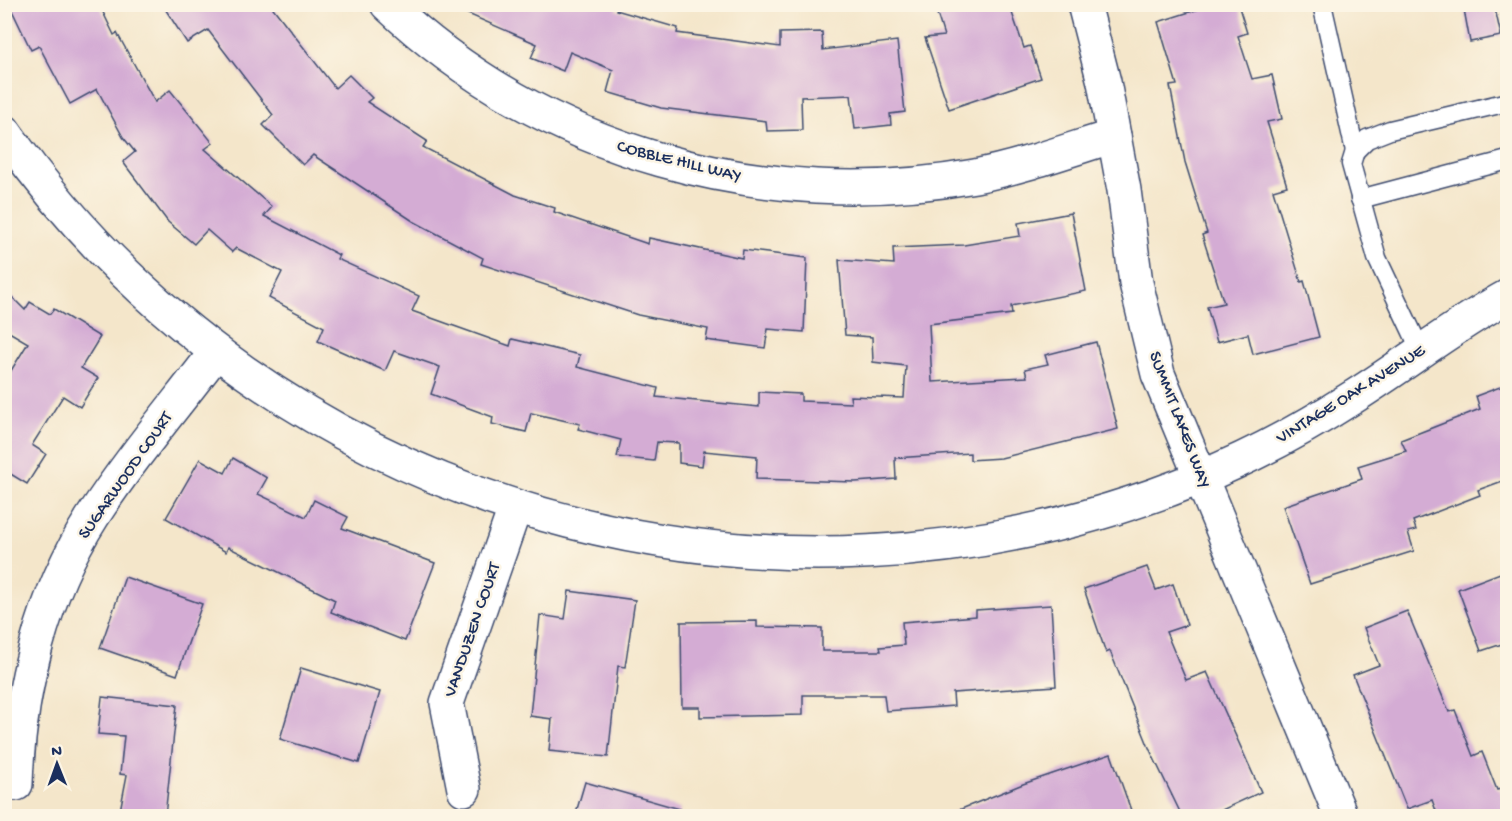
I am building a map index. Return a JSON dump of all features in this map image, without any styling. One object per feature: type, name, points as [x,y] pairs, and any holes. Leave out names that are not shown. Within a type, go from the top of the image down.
[{"type":"street","name":"COBBLE HILL WAY","points":[[387,4],[461,66],[520,103],[594,139],[650,158],[718,176],[788,185],[846,188],[905,185],[975,176],[1032,162],[1114,136]]},
{"type":"street","name":"SUMMIT LAKES WAY","points":[[1084,4],[1114,136],[1144,325],[1158,374],[1341,816]]},
{"type":"street","name":"VINTAGE OAK AVENUE","points":[[4,131],[28,165],[83,231],[145,293],[216,352],[282,398],[357,442],[451,485],[515,508],[601,531],[686,546],[772,554],[859,554],[945,546],[1031,532],[1115,509],[1200,478],[1274,443],[1350,400],[1421,351],[1508,296]]},
{"type":"street","name":"SUGARWOOD COURT","points":[[16,784],[17,744],[27,682],[38,639],[59,580],[92,517],[216,352]]},
{"type":"street","name":"VANDUZEN COURT","points":[[464,789],[447,703],[515,508]]},
{"type":"lane","points":[[1322,4],[1361,145]]},
{"type":"lane","points":[[1421,351],[1377,258],[1351,164],[1361,145],[1390,130],[1508,102]]},
{"type":"lane","points":[[1360,199],[1508,160]]},
{"type":"building","points":[[9,4],[99,4],[114,35],[117,33],[155,102],[170,90],[213,143],[205,149],[272,207],[264,216],[339,255],[337,259],[419,296],[412,311],[510,346],[512,339],[580,355],[577,367],[658,388],[656,397],[759,407],[759,392],[801,394],[801,401],[851,403],[850,396],[904,398],[906,366],[873,362],[872,337],[845,335],[839,260],[894,264],[893,248],[964,245],[1020,236],[1018,223],[1071,213],[1086,291],[1011,306],[1012,314],[929,324],[932,382],[1027,377],[1025,369],[1048,364],[1045,355],[1096,342],[1118,429],[1001,458],[970,460],[970,453],[895,458],[896,479],[855,482],[756,479],[757,456],[704,451],[702,466],[679,463],[679,443],[657,442],[654,461],[617,457],[621,440],[578,429],[580,424],[531,413],[526,432],[492,424],[493,417],[431,394],[440,367],[394,351],[385,371],[318,341],[324,327],[269,298],[282,272],[236,248],[232,252],[207,230],[194,244],[168,222],[123,162],[135,152],[123,137],[97,89],[70,104],[39,46],[31,50]]},
{"type":"building","points":[[162,4],[270,4],[335,88],[349,75],[372,98],[367,102],[427,141],[423,147],[515,195],[555,208],[554,212],[648,244],[649,238],[742,258],[743,250],[807,258],[804,332],[768,329],[765,348],[706,340],[708,329],[638,315],[481,264],[483,258],[413,221],[313,155],[303,165],[263,125],[273,115],[208,30],[187,43]]},
{"type":"building","points":[[445,4],[618,4],[616,10],[678,28],[677,33],[780,47],[780,33],[822,32],[823,50],[897,41],[905,112],[890,114],[891,125],[855,129],[851,95],[801,97],[802,130],[767,131],[766,121],[661,108],[607,92],[613,70],[570,52],[563,71],[531,58],[537,44]]},
{"type":"building","points":[[934,4],[1009,4],[1024,48],[1030,46],[1041,78],[949,109],[925,38],[944,36]]},
{"type":"building","points":[[1215,4],[1238,4],[1247,33],[1238,36],[1252,79],[1272,75],[1282,119],[1267,122],[1287,186],[1273,190],[1301,282],[1304,281],[1319,337],[1253,354],[1248,334],[1217,342],[1207,307],[1224,303],[1202,235],[1207,233],[1185,162],[1170,86],[1177,85],[1158,22]]},
{"type":"building","points":[[1463,4],[1494,4],[1501,36],[1470,42]]},
{"type":"building","points":[[4,289],[25,310],[30,302],[50,314],[54,309],[100,337],[81,368],[98,378],[80,407],[63,396],[32,445],[46,454],[27,484],[4,470],[4,382],[28,343],[4,329]]},
{"type":"building","points":[[1508,384],[1508,479],[1478,490],[1480,495],[1413,521],[1416,530],[1408,532],[1414,551],[1310,584],[1283,506],[1362,479],[1358,466],[1406,451],[1401,440],[1480,409],[1476,396]]},
{"type":"building","points":[[233,458],[267,478],[258,494],[306,517],[314,500],[348,517],[342,528],[435,563],[405,641],[331,612],[335,600],[228,547],[226,552],[166,518],[200,459],[225,473]]},
{"type":"building","points":[[1147,567],[1156,590],[1173,584],[1187,625],[1166,632],[1186,680],[1207,672],[1261,792],[1209,816],[1182,816],[1150,750],[1110,651],[1106,653],[1084,589]]},
{"type":"building","points":[[1508,570],[1508,642],[1481,651],[1458,589]]},
{"type":"building","points":[[125,577],[202,604],[177,675],[100,648]]},
{"type":"building","points":[[569,591],[635,600],[625,667],[618,666],[608,757],[549,751],[552,719],[530,716],[540,615],[565,619]]},
{"type":"building","points":[[1051,605],[1056,686],[953,693],[954,706],[886,711],[884,695],[803,695],[803,715],[700,717],[700,707],[682,707],[681,622],[757,621],[757,627],[822,628],[822,651],[881,651],[880,647],[904,645],[902,622],[976,616],[976,610]]},
{"type":"building","points":[[1407,611],[1449,712],[1455,710],[1473,756],[1482,752],[1497,790],[1500,789],[1508,816],[1438,816],[1432,800],[1407,809],[1353,675],[1379,665],[1364,628]]},
{"type":"building","points":[[301,668],[380,692],[359,763],[280,739]]},
{"type":"building","points":[[102,697],[177,705],[165,816],[119,816],[127,775],[120,774],[124,736],[98,734]]},
{"type":"building","points":[[1111,754],[1133,816],[944,816],[1023,784]]},
{"type":"building","points":[[585,782],[680,809],[679,816],[575,816]]}]
